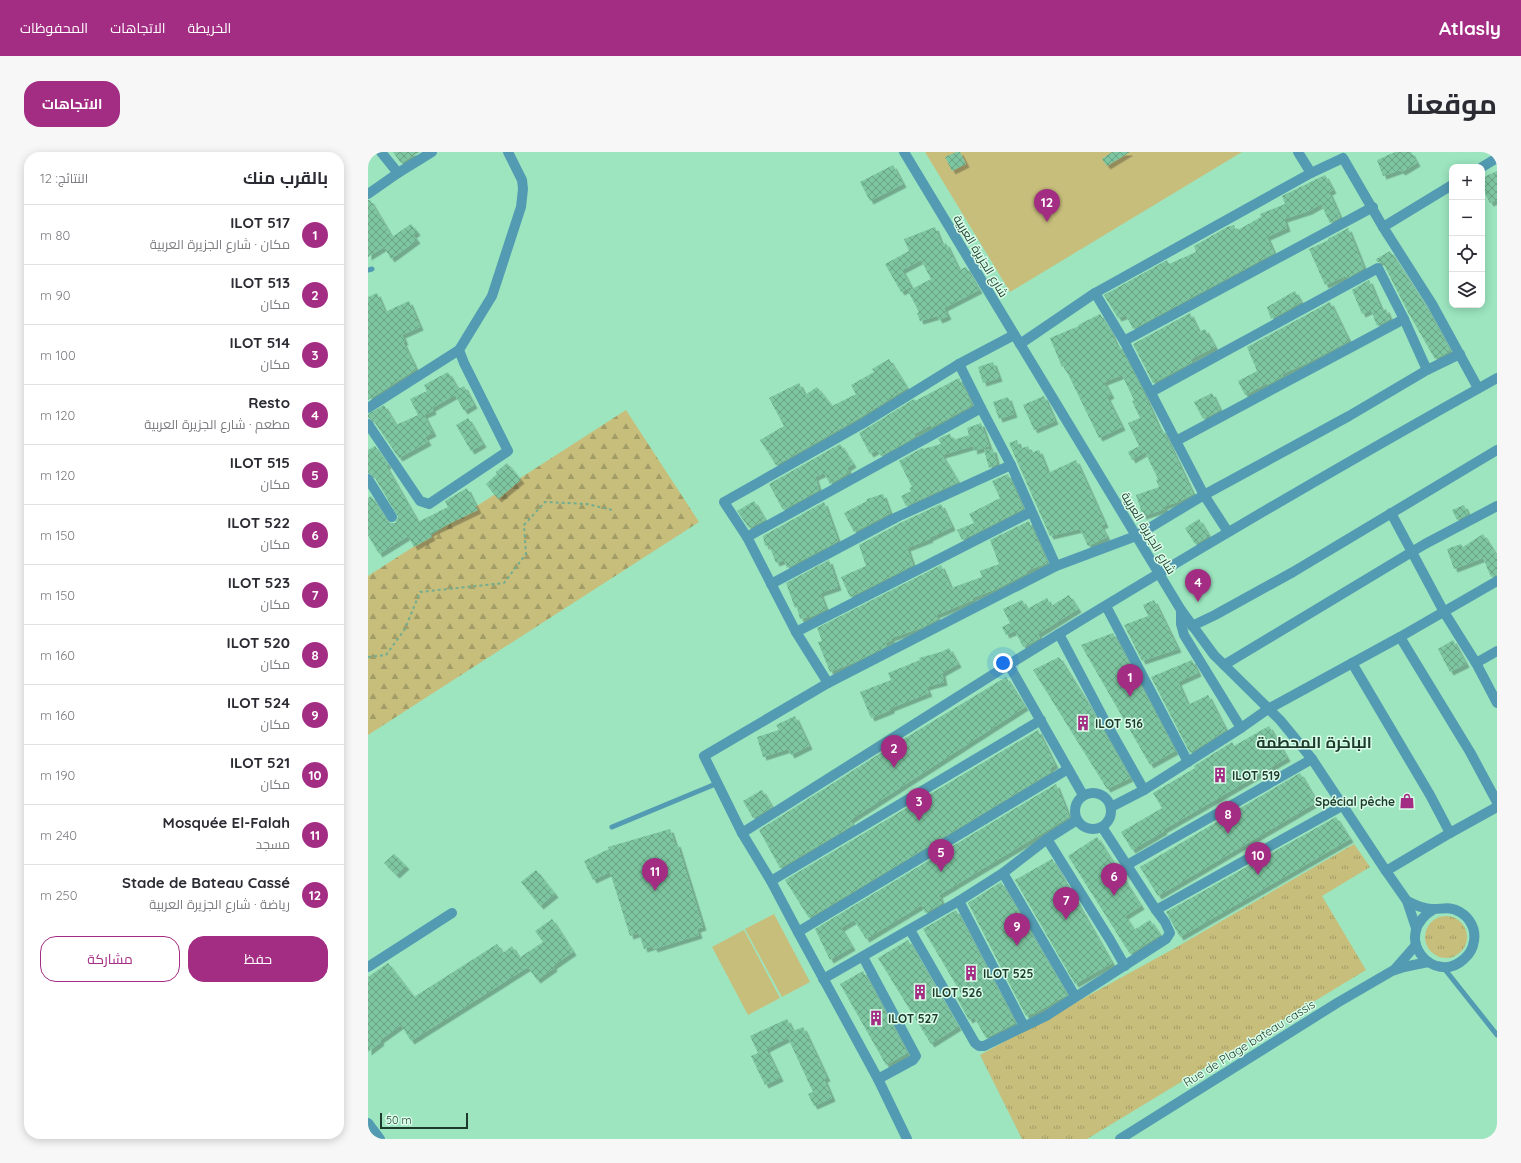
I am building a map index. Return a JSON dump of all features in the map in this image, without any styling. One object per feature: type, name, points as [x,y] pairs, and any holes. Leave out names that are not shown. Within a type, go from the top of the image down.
[{"type":"street","points":[[381,152],[398,173]]},
{"type":"street","points":[[368,194],[432,152]]},
{"type":"street","points":[[368,408],[459,350],[492,296],[521,207],[523,189],[522,180],[508,152]]},
{"type":"street","name":"شارع الجزيرة العربية","points":[[904,152],[1014,335],[1079,439],[1159,574],[1192,626],[1224,665],[1235,674],[1252,694],[1292,733],[1312,759],[1407,901],[1416,928]]},
{"type":"street","points":[[1298,152],[1311,173]]},
{"type":"street","points":[[1020,344],[1095,293],[1342,155],[1373,207],[1383,227],[1432,304],[1478,388]]},
{"type":"street","points":[[1485,165],[1497,158]]},
{"type":"street","points":[[1383,227],[1449,187]]},
{"type":"street","points":[[1124,341],[1373,207]]},
{"type":"street","points":[[1150,392],[1378,268],[1427,370]]},
{"type":"street","points":[[1095,293],[1124,341],[1204,495],[1228,532]]},
{"type":"street","points":[[1176,441],[1404,320]]},
{"type":"street","points":[[828,683],[796,632],[746,536],[724,502],[862,424],[959,364],[1014,335]]},
{"type":"street","points":[[368,424],[420,501],[426,504],[429,504],[508,451],[459,350]]},
{"type":"street","points":[[907,1139],[878,1079],[771,881],[742,833],[704,756],[828,683],[1056,566],[1136,536],[1204,495],[1349,416],[1427,370],[1460,354]]},
{"type":"street","points":[[959,364],[1011,465],[1056,566]]},
{"type":"street","points":[[742,833],[1059,634],[1228,532],[1497,378]]},
{"type":"street","points":[[746,536],[981,408]]},
{"type":"street","points":[[1192,626],[1293,572],[1497,450]]},
{"type":"street","points":[[771,584],[897,517],[1011,465]]},
{"type":"street","points":[[368,479],[392,517]]},
{"type":"street","points":[[1224,665],[1412,553],[1424,544],[1497,506]]},
{"type":"street","points":[[796,632],[1031,512]]},
{"type":"street","points":[[1391,513],[1444,612],[1476,663],[1497,703]]},
{"type":"street","points":[[1111,807],[1144,790],[1241,728],[1268,708],[1400,637],[1497,581]]},
{"type":"street","points":[[1106,606],[1188,762]]},
{"type":"street","points":[[1182,610],[1181,624],[1184,635],[1241,728]]},
{"type":"street","points":[[1059,634],[1104,721],[1144,790]]},
{"type":"street","points":[[1400,637],[1470,752],[1497,802]]},
{"type":"street","points":[[1476,663],[1497,651]]},
{"type":"street","points":[[1352,663],[1430,795],[1450,833]]},
{"type":"street","points":[[1009,665],[1083,796]]},
{"type":"street","points":[[771,881],[1041,720]]},
{"type":"street","points":[[1127,865],[1312,759]]},
{"type":"street","points":[[798,932],[1068,769]]},
{"type":"street","points":[[1089,793],[1100,794],[1109,802],[1111,807],[1110,819],[1102,827],[1091,829],[1081,824],[1077,820],[1075,809],[1076,804],[1083,796],[1089,793]]},
{"type":"street","points":[[1156,910],[1342,806]]},
{"type":"street","points":[[1386,871],[1497,807]]},
{"type":"street","points":[[823,979],[959,901],[1003,873],[1047,838],[1077,820]]},
{"type":"street","points":[[910,930],[975,1043],[979,1046],[984,1046],[1046,1016],[1166,939],[1170,933],[1165,922],[1102,827]]},
{"type":"street","points":[[1047,838],[1125,966]]},
{"type":"street","points":[[1003,873],[1075,996]]},
{"type":"street","points":[[959,901],[1024,1026]]},
{"type":"street","points":[[1407,901],[1420,907],[1434,909],[1451,908],[1466,916],[1471,923],[1474,931],[1473,948],[1468,956],[1453,966],[1443,967],[1428,962],[1419,953],[1416,945],[1416,928],[1420,920],[1434,909]]},
{"type":"street","points":[[368,967],[452,914]]},
{"type":"street","name":"Rue de Plage bateau cassis","points":[[1392,972],[1416,945]]},
{"type":"street","points":[[863,957],[916,1056],[913,1060],[878,1079]]},
{"type":"street","name":"Rue de Plage bateau cassis","points":[[1120,1139],[1337,1003],[1392,972],[1404,967],[1428,962]]},
{"type":"street","points":[[368,1124],[380,1139]]},
{"type":"lane","points":[[612,827],[718,784]]},
{"type":"lane","points":[[1443,967],[1497,1034]]},
{"type":"path","points":[[368,657],[386,655],[405,629],[420,592],[504,583],[526,554],[524,525],[545,502],[587,504],[612,510]]},
{"type":"green space","points":[[925,152],[1242,152],[1010,292]]},
{"type":"green space","points":[[626,410],[699,522],[368,735],[368,576]]},
{"type":"green space","points":[[1354,844],[1370,867],[1322,896],[1366,970],[1087,1139],[1022,1139],[980,1055],[1175,948]]},
{"type":"green space","points":[[774,914],[810,982],[782,997],[745,929]]},
{"type":"green space","points":[[1442,916],[1450,916],[1458,919],[1464,925],[1467,937],[1464,949],[1458,955],[1450,958],[1442,958],[1434,955],[1428,949],[1425,941],[1425,933],[1428,925],[1434,919]]},
{"type":"green space","points":[[744,930],[780,998],[748,1015],[712,947]]},
{"type":"building","points":[[393,152],[420,152],[401,163]]},
{"type":"building","points":[[956,152],[960,152],[966,164],[952,171],[945,157]]},
{"type":"building","points":[[1112,152],[1130,152],[1107,166],[1102,159]]},
{"type":"building","points":[[1395,152],[1411,152],[1417,163],[1402,172],[1400,170],[1383,176],[1377,160]]},
{"type":"building","points":[[893,165],[903,184],[870,201],[860,182]]},
{"type":"building","points":[[1497,171],[1497,200],[1490,203],[1485,193],[1485,177]]},
{"type":"building","points":[[1325,175],[1333,190],[1329,192],[1340,217],[1330,223],[1321,204],[1309,211],[1284,219],[1287,228],[1267,237],[1274,253],[1133,329],[1126,315],[1118,318],[1104,295],[1167,260],[1169,264],[1196,252],[1194,246],[1227,227],[1234,225],[1236,231],[1261,217],[1260,214],[1285,204],[1282,196]]},
{"type":"building","points":[[368,200],[370,200],[392,237],[411,224],[417,232],[413,235],[417,240],[391,259],[384,247],[368,257]]},
{"type":"building","points":[[935,227],[942,245],[946,243],[959,270],[966,267],[979,290],[944,308],[948,316],[939,320],[937,316],[920,321],[917,313],[919,312],[908,291],[931,279],[921,260],[902,270],[911,287],[901,292],[885,264],[909,251],[904,239]]},
{"type":"building","points":[[1348,228],[1364,268],[1347,278],[1346,276],[1325,285],[1309,249],[1329,240],[1328,239]]},
{"type":"building","points":[[1390,251],[1426,307],[1450,351],[1435,359],[1409,314],[1384,265],[1381,262],[1377,262],[1376,259]]},
{"type":"building","points":[[1369,280],[1382,311],[1386,309],[1390,319],[1377,326],[1371,310],[1362,314],[1352,290]]},
{"type":"building","points":[[1295,291],[1301,302],[1271,319],[1267,307]]},
{"type":"building","points":[[377,293],[385,312],[409,301],[420,327],[402,335],[405,342],[403,342],[416,369],[368,400],[368,297]]},
{"type":"building","points":[[1330,302],[1349,341],[1282,374],[1283,376],[1245,395],[1238,381],[1257,371],[1247,347]]},
{"type":"building","points":[[1190,313],[1199,332],[1205,329],[1215,347],[1191,359],[1192,362],[1153,383],[1133,344]]},
{"type":"building","points":[[1100,314],[1111,332],[1117,346],[1119,345],[1142,389],[1160,430],[1162,429],[1165,434],[1193,494],[1178,502],[1164,506],[1165,509],[1143,516],[1136,495],[1159,487],[1156,480],[1158,479],[1145,452],[1132,460],[1128,452],[1139,446],[1128,423],[1140,418],[1132,401],[1134,400],[1122,375],[1104,382],[1111,395],[1107,397],[1122,427],[1099,438],[1068,374],[1063,366],[1062,367],[1050,338],[1079,326],[1078,325]]},
{"type":"building","points":[[889,359],[907,388],[859,418],[776,465],[760,440],[784,426],[769,398],[799,383],[805,395],[817,387],[832,406],[856,394],[851,385],[874,372],[872,369]]},
{"type":"building","points":[[993,362],[999,378],[983,383],[978,367]]},
{"type":"building","points":[[448,372],[458,389],[464,386],[474,405],[464,411],[455,395],[432,408],[433,411],[424,415],[433,433],[425,437],[428,442],[399,458],[373,420],[368,418],[368,414],[384,405],[396,425],[418,415],[410,399],[427,391],[424,385]]},
{"type":"building","points":[[959,378],[972,405],[932,427],[931,425],[914,434],[915,436],[908,441],[881,456],[877,450],[870,454],[859,433],[914,399],[915,401]]},
{"type":"building","points":[[1212,393],[1220,410],[1203,419],[1194,402]]},
{"type":"building","points":[[1044,396],[1055,421],[1034,430],[1023,405]]},
{"type":"building","points":[[1008,397],[1014,414],[999,419],[993,402]]},
{"type":"building","points":[[468,418],[483,444],[471,451],[456,425]]},
{"type":"building","points":[[981,423],[989,446],[974,451],[973,446],[942,455],[958,482],[906,506],[901,496],[911,491],[909,488],[912,487],[899,461],[922,448],[941,444],[938,439],[944,436],[950,434],[953,440],[969,435],[967,428]]},
{"type":"building","points":[[1017,440],[1020,449],[1028,446],[1031,453],[1039,450],[1048,473],[1076,460],[1105,524],[1101,526],[1107,537],[1088,546],[1080,529],[1050,536],[1009,443]]},
{"type":"building","points":[[840,444],[853,464],[847,468],[849,472],[830,484],[824,473],[815,477],[819,490],[783,510],[769,484]]},
{"type":"building","points":[[375,446],[388,465],[386,466],[418,522],[448,507],[445,501],[467,488],[478,510],[430,533],[432,537],[414,547],[408,536],[379,554],[368,535],[368,498],[371,496],[389,523],[395,523],[398,517],[374,476],[368,473],[368,450]]},
{"type":"building","points":[[993,449],[997,464],[989,468],[984,450]]},
{"type":"building","points":[[507,463],[521,480],[498,499],[486,484],[497,474],[496,472]]},
{"type":"building","points":[[1008,474],[1023,509],[962,540],[957,530],[974,523],[969,514],[1000,498],[992,481]]},
{"type":"building","points":[[883,494],[890,513],[854,532],[844,513],[867,501],[867,499]]},
{"type":"building","points":[[754,501],[765,520],[749,528],[737,511]]},
{"type":"building","points":[[824,502],[838,541],[787,568],[784,560],[776,563],[769,545],[765,546],[763,536]]},
{"type":"building","points":[[941,504],[952,527],[929,538],[930,539],[907,548],[913,565],[850,597],[841,577],[866,566],[859,545],[900,523]]},
{"type":"building","points":[[1464,505],[1468,514],[1457,520],[1452,510]]},
{"type":"building","points":[[1199,519],[1209,536],[1195,544],[1185,528]]},
{"type":"building","points":[[1029,521],[1047,563],[1026,571],[1027,573],[996,589],[972,598],[973,600],[936,615],[938,619],[921,628],[891,638],[892,640],[885,643],[887,646],[855,662],[830,672],[818,642],[822,641],[817,628],[941,565],[951,588],[982,577],[980,571],[999,564],[990,540]]},
{"type":"building","points":[[1483,534],[1497,556],[1497,575],[1491,577],[1483,558],[1454,569],[1447,549],[1461,544],[1463,547]]},
{"type":"building","points":[[829,560],[838,587],[820,593],[826,609],[812,616],[800,619],[797,607],[795,608],[786,583]]},
{"type":"building","points":[[1069,595],[1078,609],[1038,634],[1040,638],[1023,647],[1015,631],[1006,635],[1002,627],[1010,623],[1003,609],[1022,600],[1027,609],[1047,598],[1051,606]]},
{"type":"building","points":[[1154,600],[1178,649],[1142,661],[1124,625],[1148,616],[1143,605]]},
{"type":"building","points":[[1113,633],[1175,751],[1150,765],[1081,645]]},
{"type":"building","points":[[1453,640],[1466,664],[1450,672],[1438,649]]},
{"type":"building","points":[[949,648],[958,664],[942,673],[944,682],[926,687],[929,693],[891,708],[891,710],[871,718],[860,692],[891,680],[888,673],[920,660],[919,658],[941,652]]},
{"type":"building","name":"ILOT 516","points":[[1059,657],[1087,702],[1130,778],[1107,789],[1033,670]]},
{"type":"building","points":[[1192,660],[1198,673],[1178,682],[1188,705],[1208,695],[1226,730],[1190,753],[1151,677]]},
{"type":"building","points":[[1006,677],[1025,707],[850,820],[853,825],[780,868],[759,830],[887,749]]},
{"type":"building","points":[[795,716],[809,746],[791,755],[788,749],[763,757],[757,737],[779,730],[776,725]]},
{"type":"building","name":"ILOT 519","points":[[1269,726],[1287,758],[1163,830],[1164,831],[1132,850],[1121,832],[1162,808],[1153,793],[1195,768],[1194,766],[1232,742],[1234,746]]},
{"type":"building","points":[[1038,730],[1055,765],[1050,768],[1051,772],[809,918],[785,880]]},
{"type":"building","points":[[1300,773],[1317,802],[1158,896],[1140,867]]},
{"type":"building","points":[[1056,784],[1069,817],[939,895],[942,903],[925,913],[922,905],[866,939],[854,920],[841,928],[852,947],[830,960],[815,929]]},
{"type":"building","points":[[762,790],[772,807],[753,818],[743,801]]},
{"type":"building","points":[[1336,817],[1350,839],[1180,937],[1166,912]]},
{"type":"building","points":[[670,829],[675,844],[677,843],[703,927],[697,929],[699,935],[654,949],[653,946],[644,949],[639,933],[630,936],[610,872],[593,880],[584,861],[609,849],[608,847]]},
{"type":"building","points":[[1097,837],[1141,906],[1125,916],[1134,930],[1150,920],[1160,935],[1130,954],[1068,856]]},
{"type":"building","points":[[394,854],[406,866],[396,875],[384,863]]},
{"type":"building","points":[[1052,859],[1112,963],[1075,984],[1015,880]]},
{"type":"building","points":[[536,870],[555,894],[540,906],[521,882]]},
{"type":"building","points":[[1001,882],[1067,995],[1033,1014],[1026,1016],[968,903]]},
{"type":"building","name":"ILOT 525","points":[[956,910],[1015,1023],[986,1038],[974,1017],[969,1020],[957,998],[962,995],[923,929]]},
{"type":"building","points":[[552,919],[573,952],[553,966],[554,968],[537,980],[528,967],[411,1041],[401,1025],[380,1040],[381,1042],[368,1052],[368,977],[388,963],[414,997],[497,944],[503,953],[512,946],[519,958],[543,942],[535,931]]},
{"type":"building","name":"ILOT 526","points":[[908,940],[958,1027],[931,1044],[878,958]]},
{"type":"building","name":"ILOT 527","points":[[863,971],[907,1053],[886,1065],[840,984]]},
{"type":"building","points":[[787,1019],[793,1031],[803,1027],[827,1078],[824,1079],[832,1098],[814,1106],[808,1094],[813,1092],[788,1038],[766,1049],[780,1078],[765,1085],[751,1056],[758,1053],[750,1036]]},
{"type":"place","name":"Stade de Bateau Cassé","points":[[1047,222]]},
{"type":"place","name":"Resto","points":[[1198,602]]},
{"type":"place","name":"ILOT 517","points":[[1130,697]]},
{"type":"place","name":"ILOT 516","points":[[1083,723]]},
{"type":"place","name":"ILOT 513","points":[[894,768]]},
{"type":"place","name":"ILOT 519","points":[[1220,775]]},
{"type":"place","name":"Spécial pêche","points":[[1407,801]]},
{"type":"place","name":"ILOT 514","points":[[919,821]]},
{"type":"place","name":"ILOT 520","points":[[1228,834]]},
{"type":"place","name":"ILOT 515","points":[[941,872]]},
{"type":"place","name":"ILOT 521","points":[[1258,875]]},
{"type":"place","name":"Mosquée El-Falah","points":[[655,891]]},
{"type":"place","name":"ILOT 522","points":[[1114,896]]},
{"type":"place","name":"ILOT 523","points":[[1066,920]]},
{"type":"place","name":"ILOT 524","points":[[1017,946]]},
{"type":"place","name":"ILOT 525","points":[[971,973]]},
{"type":"place","name":"ILOT 526","points":[[920,992]]},
{"type":"place","name":"ILOT 527","points":[[876,1018]]},
{"type":"district","name":"الباخرة المحطمة","points":[[1314,742]]}]
